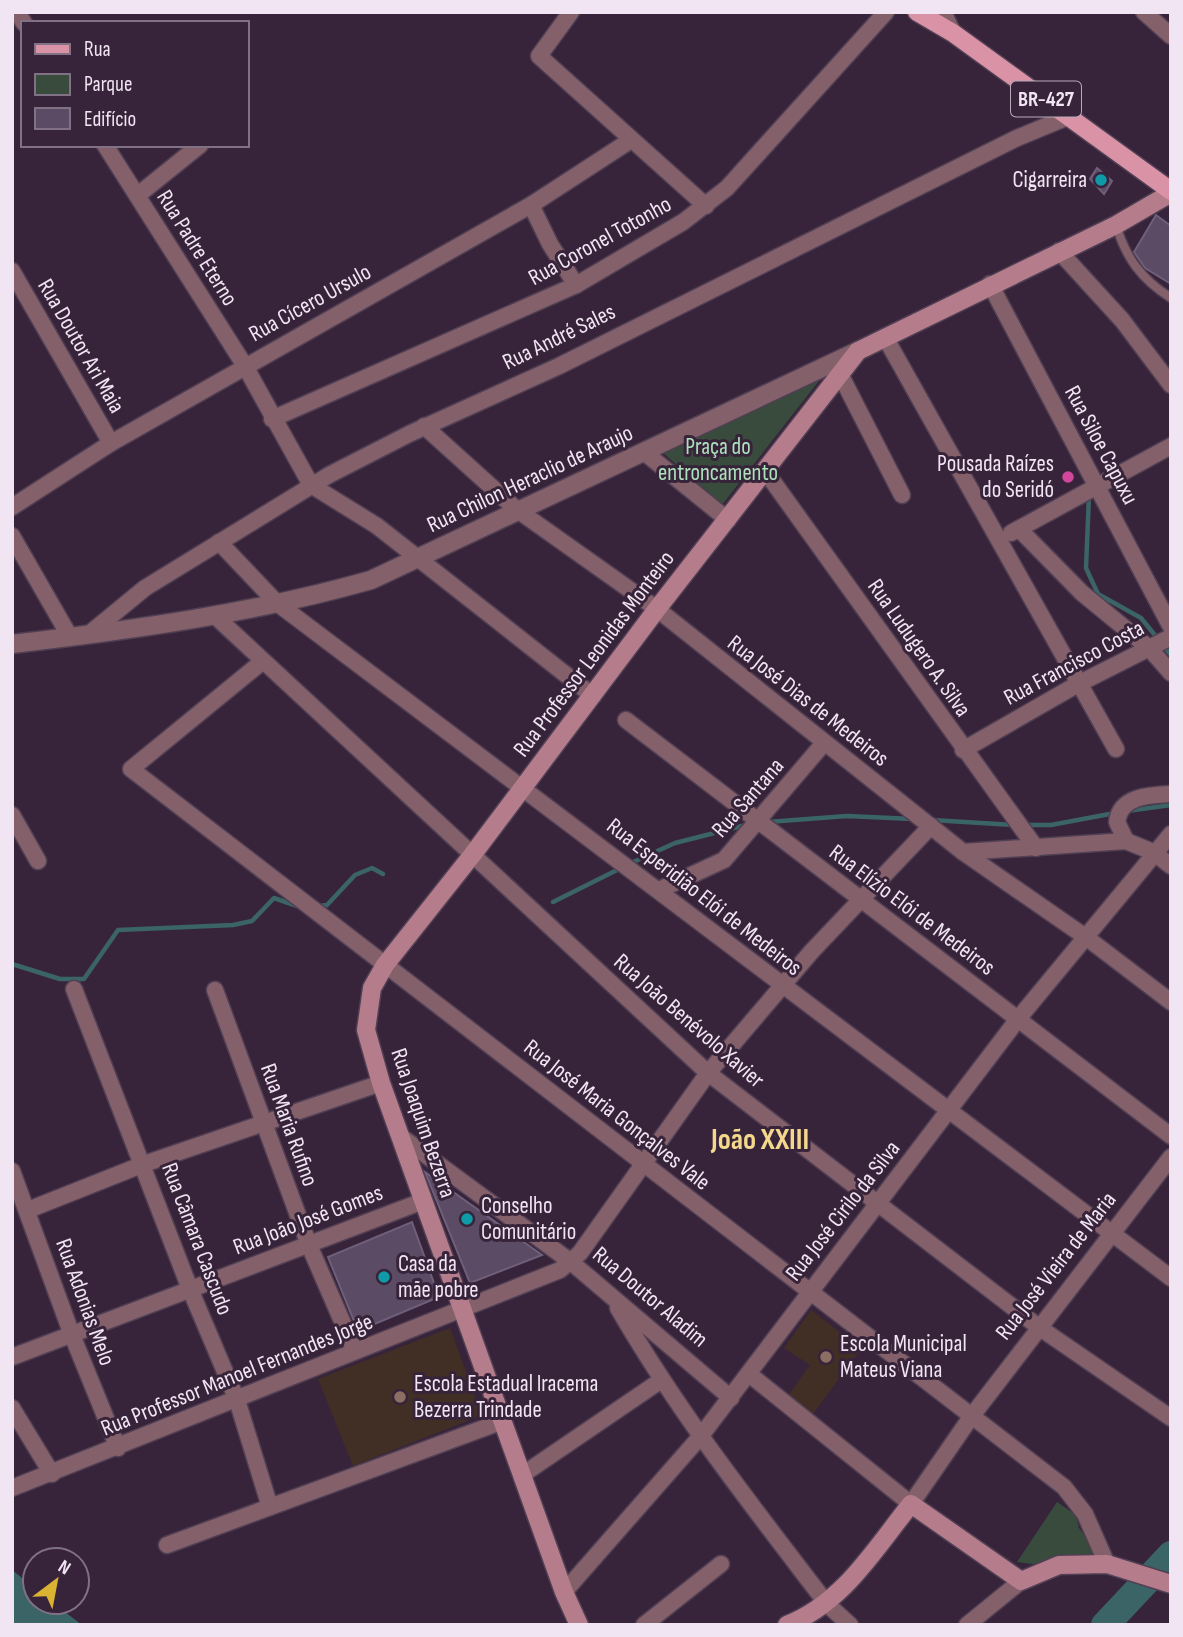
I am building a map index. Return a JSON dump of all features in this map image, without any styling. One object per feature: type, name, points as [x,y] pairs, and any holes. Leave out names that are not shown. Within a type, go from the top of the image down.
[{"type":"main road","name":"BR-427","points":[[917,12],[953,33],[1171,192]]},
{"type":"main road","name":"Rua Chilon Heraclio de Araujo","points":[[858,351],[990,284],[1116,225],[1171,192]]},
{"type":"main road","name":"Rua Professor Leonidas Monteiro","points":[[372,988],[385,965],[858,351]]},
{"type":"main road","name":"Rua Joaquim Bezerra","points":[[372,988],[366,1030],[381,1083],[564,1591],[579,1625]]},
{"type":"main road","points":[[911,1504],[1021,1581],[1059,1565],[1115,1566],[1171,1584]]},
{"type":"main road","name":"Rua José Vieira de Maria","points":[[827,1604],[911,1504]]},
{"type":"main road","points":[[787,1625],[827,1604]]},
{"type":"street","points":[[571,12],[540,56],[706,206]]},
{"type":"street","name":"Rua Coronel Totonho","points":[[272,419],[576,285],[706,206],[727,188],[886,12]]},
{"type":"street","points":[[943,12],[953,33]]},
{"type":"street","points":[[1144,12],[1171,36]]},
{"type":"street","name":"Rua André Sales","points":[[89,634],[145,588],[311,485],[424,426],[559,366],[824,232],[1017,138],[1070,116]]},
{"type":"street","name":"Rua Cícero Ursulo","points":[[12,507],[111,443],[531,205],[631,140]]},
{"type":"street","name":"Rua Padre Eterno","points":[[106,147],[245,366],[311,485]]},
{"type":"street","points":[[138,195],[198,147]]},
{"type":"street","points":[[531,205],[550,244],[576,285]]},
{"type":"street","points":[[1059,251],[1122,320],[1171,385]]},
{"type":"street","name":"Rua Doutor Ari Maia","points":[[12,271],[111,443]]},
{"type":"street","name":"Rua Siloe Capuxu","points":[[990,284],[1171,627]]},
{"type":"street","points":[[885,337],[996,540],[1116,749]]},
{"type":"street","name":"Rua Chilon Heraclio de Araujo","points":[[71,637],[214,615],[371,580],[516,509],[858,351]]},
{"type":"street","points":[[840,374],[902,495]]},
{"type":"street","name":"Rua José Dias de Medeiros","points":[[424,426],[516,509],[657,609],[963,852],[1087,938],[1171,1002]]},
{"type":"street","points":[[996,540],[1171,446]]},
{"type":"street","points":[[644,452],[728,520]]},
{"type":"street","name":"Rua Ludugero A. Silva","points":[[766,472],[963,750],[1036,848]]},
{"type":"street","points":[[311,485],[376,526],[593,696]]},
{"type":"street","points":[[1019,529],[1082,593],[1149,648],[1171,673]]},
{"type":"street","points":[[12,536],[71,637],[12,644]]},
{"type":"street","name":"Rua Esperidião Elói de Medeiros","points":[[219,542],[277,603],[1171,1279]]},
{"type":"street","name":"Rua João Benévolo Xavier","points":[[214,615],[708,1073],[1040,1328],[1171,1418]]},
{"type":"street","name":"Rua Francisco Costa","points":[[963,750],[1078,684],[1171,637]]},
{"type":"street","name":"Rua José Maria Gonçalves Vale","points":[[263,661],[131,769],[1074,1499],[1115,1566]]},
{"type":"street","name":"Rua Elízio Elói de Medeiros","points":[[626,720],[1171,1136]]},
{"type":"street","name":"Rua Santana","points":[[659,890],[724,860],[824,743]]},
{"type":"street","points":[[1126,841],[1116,822],[1121,809],[1135,799],[1171,794]]},
{"type":"street","points":[[12,815],[38,861]]},
{"type":"street","name":"Rua Professor Manoel Fernandes Jorge","points":[[12,1488],[560,1270],[571,1262],[644,1165],[708,1073],[782,985],[931,826]]},
{"type":"street","name":"Rua José Cirilo da Silva","points":[[564,1591],[700,1437],[1018,1019],[1087,938],[1153,852],[1171,834]]},
{"type":"street","points":[[963,852],[1126,841],[1153,852],[1171,866]]},
{"type":"street","name":"Rua Câmara Cascudo","points":[[74,989],[144,1164],[190,1289],[237,1400],[270,1507]]},
{"type":"street","name":"Rua Maria Rufino","points":[[215,990],[309,1245],[355,1351]]},
{"type":"street","points":[[28,1210],[144,1164],[381,1083]]},
{"type":"street","name":"Rua Doutor Aladim","points":[[400,1136],[571,1262],[731,1398]]},
{"type":"street","name":"Rua José Vieira de Maria","points":[[911,1504],[971,1417],[1171,1157]]},
{"type":"street","name":"Rua Adonias Melo","points":[[12,1171],[72,1335],[118,1448]]},
{"type":"street","name":"Rua João José Gomes","points":[[12,1357],[423,1201]]},
{"type":"street","points":[[611,1297],[660,1381],[700,1437],[827,1604],[850,1625]]},
{"type":"street","points":[[749,1374],[911,1504]]},
{"type":"street","points":[[522,1475],[660,1381]]},
{"type":"street","points":[[12,1408],[52,1474]]},
{"type":"street","points":[[167,1545],[503,1421]]},
{"type":"street","points":[[644,1625],[721,1564]]},
{"type":"street","points":[[967,1625],[1021,1581]]},
{"type":"lane","points":[[1116,225],[1124,252],[1138,272],[1171,298]]},
{"type":"shaded area","name":"Escola Municipal Mateus Viana","points":[[811,1310],[861,1349],[813,1414],[788,1396],[810,1365],[784,1348]]},
{"type":"shaded area","name":"Escola Estadual Iracema Bezerra Trindade","points":[[450,1328],[482,1415],[353,1466],[318,1379]]},
{"type":"shaded area","points":[[12,1570],[21,1577],[21,1616],[70,1616],[82,1625],[12,1625]]},
{"type":"green space","name":"Praça do entroncamento","points":[[822,377],[722,505],[662,452]]},
{"type":"green space","points":[[1057,1502],[1076,1515],[1079,1528],[1102,1559],[1039,1565],[1017,1562]]},
{"type":"building","name":"Cigarreira","points":[[1097,168],[1112,181],[1104,194],[1090,179]]},
{"type":"building","points":[[1156,215],[1171,226],[1171,284],[1145,268],[1134,252]]},
{"type":"building","name":"Conselho Comunitário","points":[[425,1172],[542,1255],[470,1283]]},
{"type":"building","name":"Casa da mãe pobre","points":[[412,1222],[439,1297],[358,1331],[328,1257]]},
{"type":"waterway","points":[[1089,495],[1086,568],[1098,594],[1141,618],[1171,655]]},
{"type":"waterway","points":[[1127,811],[1171,805]]},
{"type":"waterway","points":[[1023,825],[1051,825],[1115,813]]},
{"type":"waterway","points":[[768,822],[847,816],[913,819]]},
{"type":"waterway","points":[[932,820],[1014,825]]},
{"type":"waterway","points":[[629,864],[675,843],[746,825]]},
{"type":"waterway","points":[[319,906],[327,905],[355,875],[372,868],[383,874]]},
{"type":"waterway","points":[[553,902],[621,868]]},
{"type":"waterway","points":[[12,964],[60,979],[84,979],[118,930],[233,925],[252,921],[274,898],[300,907]]},
{"type":"waterway","points":[[1105,1625],[1171,1555]]},
{"type":"place","name":"Cigarreira","points":[[1101,180]]},
{"type":"place","name":"Pousada Raízes do Seridó","points":[[1068,477]]},
{"type":"place","name":"Conselho Comunitário","points":[[467,1219]]},
{"type":"place","name":"Casa da mãe pobre","points":[[384,1277]]},
{"type":"place","name":"Escola Municipal Mateus Viana","points":[[826,1357]]},
{"type":"place","name":"Escola Estadual Iracema Bezerra Trindade","points":[[400,1397]]},
{"type":"district","name":"João XXIII","points":[[760,1140]]}]
